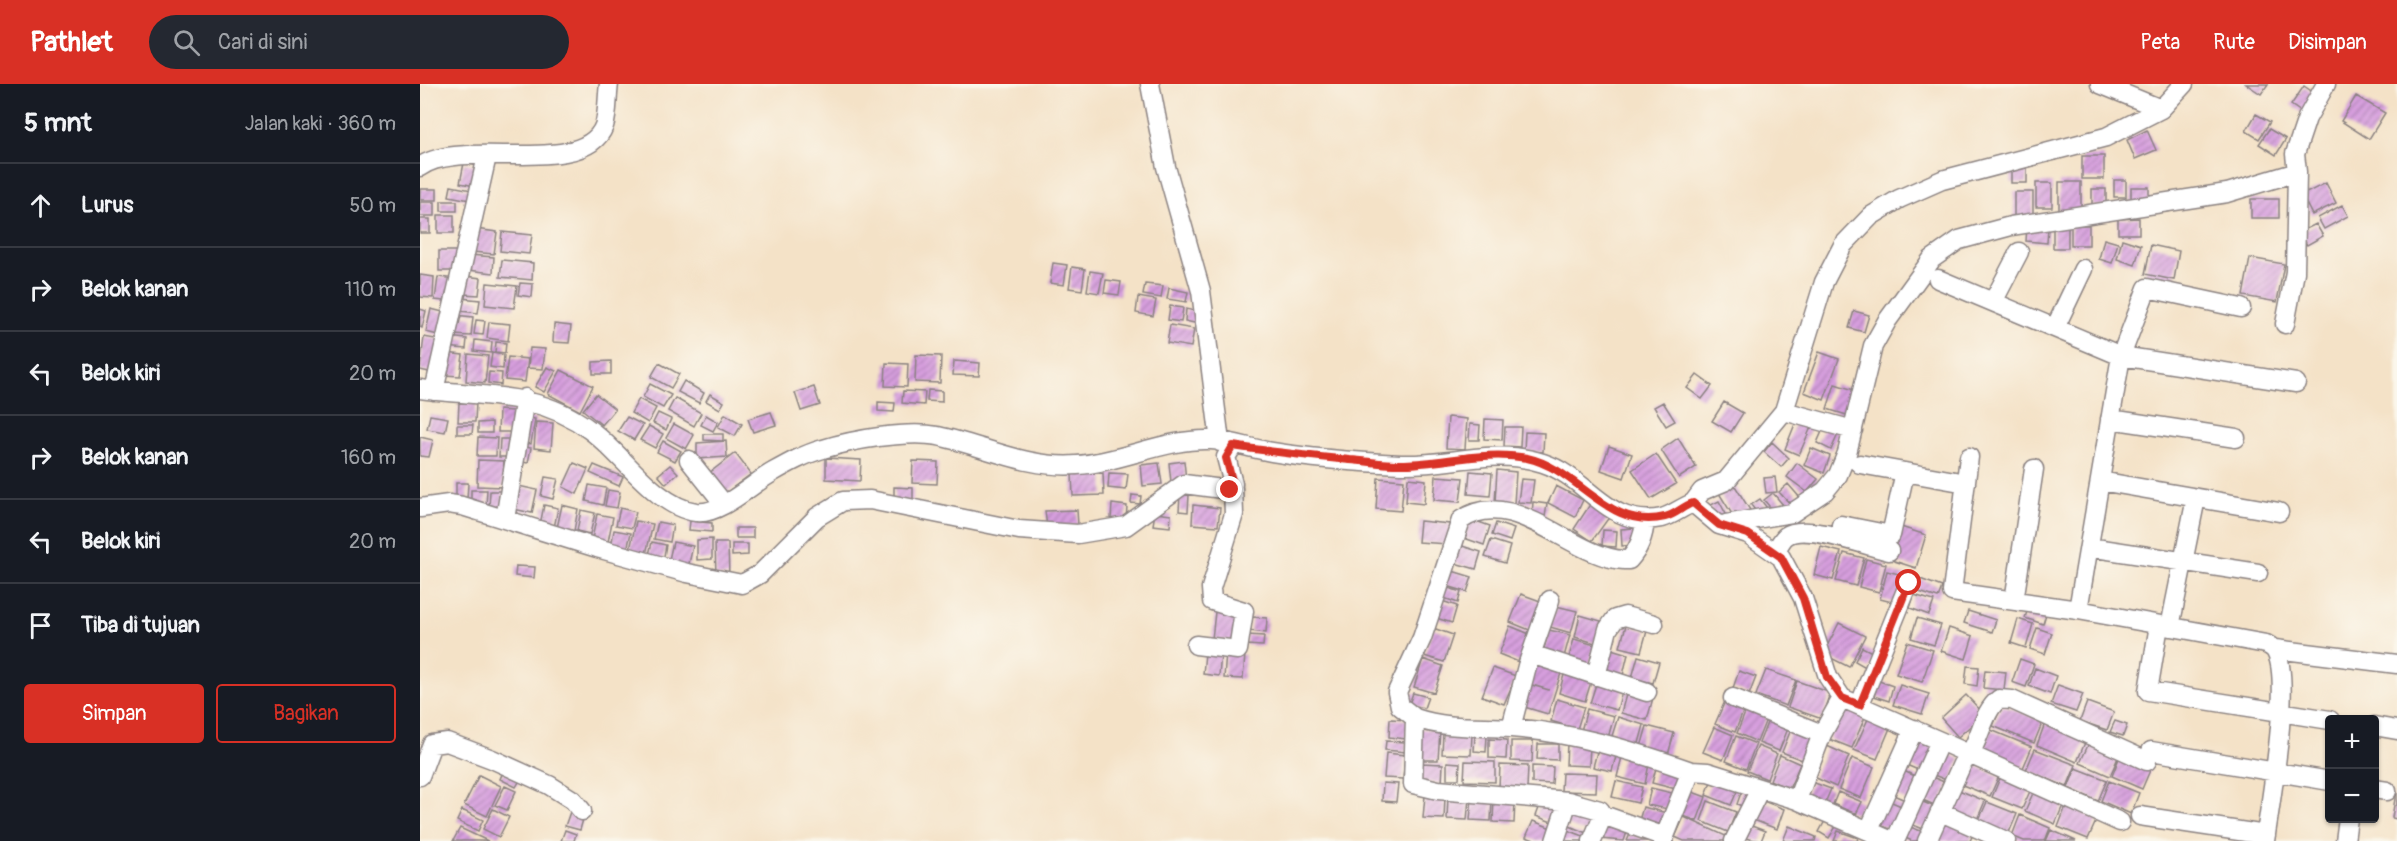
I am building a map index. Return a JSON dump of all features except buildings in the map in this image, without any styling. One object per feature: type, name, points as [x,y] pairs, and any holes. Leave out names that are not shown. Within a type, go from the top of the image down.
[{"type":"street","points":[[420,167],[446,158],[559,154],[579,148],[596,137],[604,126],[609,84]]},
{"type":"street","points":[[1150,84],[1166,167],[1201,291],[1227,444],[1226,465],[1233,488],[1234,514],[1211,588],[1212,601],[1244,611],[1238,650],[1196,645]]},
{"type":"street","points":[[2100,84],[2161,109]]},
{"type":"street","points":[[487,156],[427,390],[525,398],[554,410],[589,429],[670,504],[694,512],[708,513],[796,459],[824,449],[902,436],[934,436],[1037,463],[1076,465],[1183,442],[1227,444],[1276,453],[1404,464],[1490,455],[1527,458],[1549,465],[1569,477],[1599,502],[1623,516],[1645,520],[1667,517],[1693,503],[1702,491],[1726,480],[1784,411],[1824,282],[1843,245],[1871,216],[1899,199],[1942,180],[2106,137],[2161,109],[2184,84]]},
{"type":"street","points":[[2285,324],[2295,272],[2297,172],[2295,154],[2297,141],[2326,84]]},
{"type":"street","points":[[1719,525],[1792,513],[1807,506],[1825,491],[1838,475],[1853,430],[1873,346],[1887,321],[1932,259],[1959,240],[2011,226],[2228,193],[2297,172]]},
{"type":"street","points":[[1993,302],[2019,252]]},
{"type":"street","points":[[2055,328],[2083,269]]},
{"type":"street","points":[[1938,279],[2121,356],[2296,383]]},
{"type":"street","points":[[2078,610],[2121,356],[2147,288],[2241,308]]},
{"type":"street","points":[[505,519],[525,398]]},
{"type":"street","points":[[1784,411],[1853,430]]},
{"type":"street","points":[[2110,418],[2236,438]]},
{"type":"street","points":[[1969,458],[1953,592],[2078,610],[2266,644],[2275,649],[2397,664]]},
{"type":"street","points":[[689,460],[724,504]]},
{"type":"street","points":[[1860,464],[1966,483]]},
{"type":"street","points":[[2014,601],[2034,469]]},
{"type":"street","points":[[1841,525],[1891,535],[1905,472]]},
{"type":"street","points":[[2100,481],[2279,512]]},
{"type":"street","points":[[420,508],[455,505],[609,552],[687,573],[742,584],[760,574],[817,517],[843,501],[870,500],[1019,530],[1078,534],[1126,526],[1184,484],[1225,491],[1233,488]]},
{"type":"street","points":[[2196,498],[2183,561],[2148,691],[2325,719]]},
{"type":"street","points":[[1693,503],[1719,525],[1748,534],[1781,557],[1803,598],[1827,677],[1842,698],[2120,822]]},
{"type":"street","points":[[1645,520],[1644,533],[1629,560],[1582,548],[1571,540],[1527,519],[1505,513],[1479,510],[1461,520],[1422,638],[1397,692],[1400,706],[1415,718],[1444,726],[1511,728],[1589,741],[1691,771],[1708,772],[1797,800],[1893,841],[1940,741]]},
{"type":"street","points":[[1775,552],[1786,536],[1799,531],[1815,532],[1889,551]]},
{"type":"street","points":[[2089,547],[2258,573]]},
{"type":"street","points":[[1860,705],[1909,583]]},
{"type":"street","points":[[1511,728],[1550,600]]},
{"type":"street","points":[[1596,676],[1608,629],[1615,619],[1625,616],[1654,624]]},
{"type":"street","points":[[2140,816],[2265,838],[2282,713],[2279,659],[2275,649]]},
{"type":"street","points":[[1532,654],[1647,692]]},
{"type":"street","points":[[1733,698],[1822,734]]},
{"type":"street","points":[[1797,800],[1822,734],[1842,698]]},
{"type":"street","points":[[1927,841],[1962,764],[1971,756],[1991,707],[1998,699],[2004,698],[2149,756],[2325,780]]},
{"type":"street","points":[[1415,718],[1413,784],[1438,790],[1568,801],[1600,810],[1603,815],[1664,839],[1691,771]]},
{"type":"street","points":[[2379,727],[2397,730]]},
{"type":"street","points":[[1869,830],[1914,729]]},
{"type":"street","points":[[420,776],[432,744],[447,742],[492,759],[549,785],[573,800],[582,811]]},
{"type":"street","points":[[1734,841],[1760,789]]},
{"type":"street","points":[[1555,841],[1568,801]]},
{"type":"street","points":[[1941,812],[2006,841]]},
{"type":"street","points":[[1592,841],[1603,815]]},
{"type":"street","points":[[2345,841],[2347,823]]},
{"type":"route","points":[[1230,490],[1233,484],[1226,465],[1226,458],[1233,446],[1276,453],[1404,464],[1490,455],[1527,458],[1549,465],[1569,477],[1599,502],[1623,516],[1645,520],[1667,517],[1693,503],[1719,525],[1748,534],[1781,557],[1803,598],[1827,677],[1842,698],[1860,705],[1909,583]]}]
